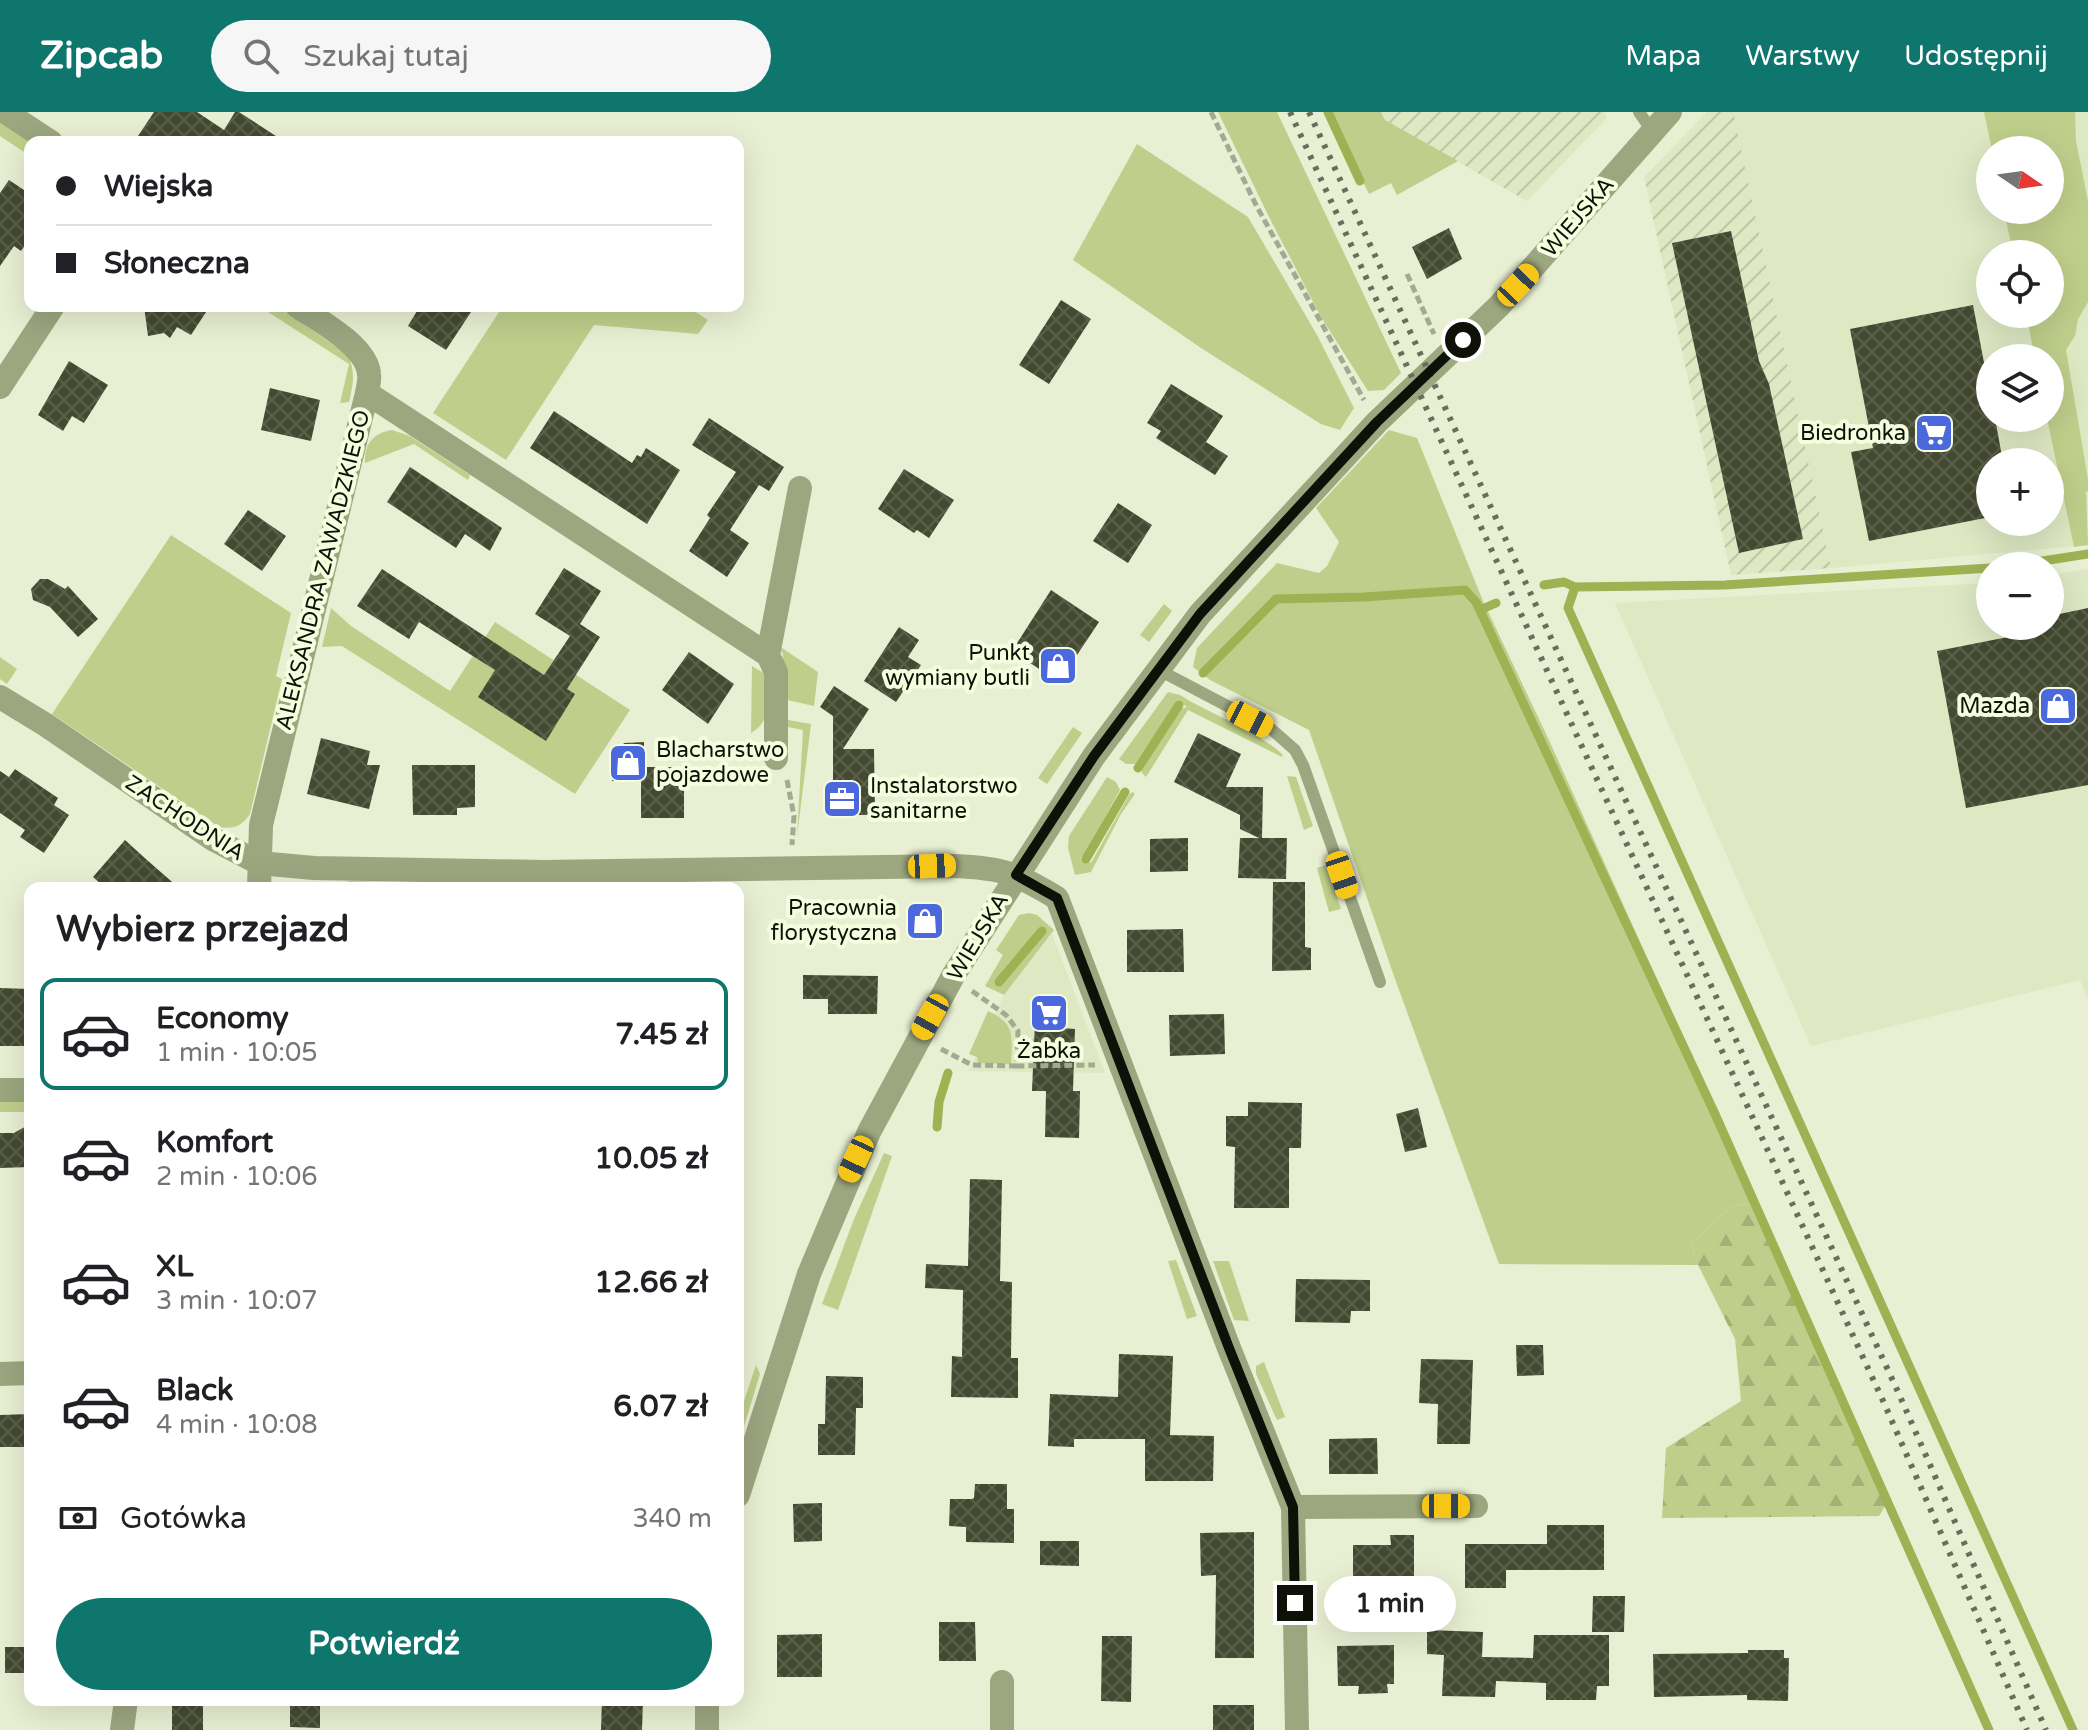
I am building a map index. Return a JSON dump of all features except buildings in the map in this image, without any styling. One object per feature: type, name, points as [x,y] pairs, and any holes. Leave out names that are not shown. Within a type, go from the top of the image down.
[{"type":"street","points":[[5,112],[42,136]]},
{"type":"street","name":"WIEJSKA","points":[[744,1476],[804,1287],[869,1132],[919,1038],[1016,875],[1094,756],[1203,610],[1377,422],[1499,306],[1670,112]]},
{"type":"street","points":[[0,387],[49,312]]},
{"type":"street","points":[[306,312],[341,336],[364,358],[369,374],[367,393]]},
{"type":"street","name":"ALEKSANDRA ZAWADZKIEGO","points":[[259,882],[261,825],[367,393],[768,655]]},
{"type":"street","points":[[776,758],[776,672],[768,655],[800,488]]},
{"type":"street","name":"ZACHODNIA","points":[[0,697],[213,839],[259,863],[314,868],[544,872],[954,866],[994,868],[1016,875],[1057,898],[1293,1507]]},
{"type":"street","points":[[0,1090],[24,1090]]},
{"type":"street","points":[[0,1374],[24,1373]]},
{"type":"street","points":[[1297,1730],[1293,1507],[1476,1506]]},
{"type":"street","points":[[1002,1682],[1002,1730]]},
{"type":"street","points":[[122,1730],[125,1706]]},
{"type":"street","points":[[707,1706],[707,1730]]},
{"type":"lane","points":[[1639,112],[1653,132]]},
{"type":"lane","points":[[1157,669],[1271,729],[1295,750],[1380,982]]},
{"type":"path","points":[[1211,112],[1256,205],[1377,422]]},
{"type":"path","points":[[1407,274],[1444,357]]},
{"type":"path","points":[[776,758],[786,777],[792,799],[792,845]]},
{"type":"path","points":[[968,988],[1006,1015],[1018,1031],[1017,1066]]},
{"type":"path","points":[[1018,1041],[1034,1042]]},
{"type":"path","points":[[937,1047],[972,1065],[1121,1065]]},
{"type":"shaded area","points":[[1381,112],[1604,112],[1607,118],[1527,201],[1385,120]]},
{"type":"shaded area","points":[[1707,112],[1733,112],[1831,568],[1731,575],[1644,177]]},
{"type":"shaded area","points":[[1733,112],[2088,112],[2088,545],[1976,552],[1976,555],[1831,568]]},
{"type":"shaded area","points":[[2088,569],[2088,1000],[2080,980],[1811,1046],[1615,603],[1976,584],[1976,640],[2064,640],[2064,573]]},
{"type":"shaded area","points":[[1052,934],[1105,1073],[969,1071],[1004,995]]},
{"type":"green space","points":[[1218,112],[1277,112],[1401,373],[1384,390],[1368,391],[1321,317]]},
{"type":"green space","points":[[1328,112],[1381,112],[1385,120],[1458,161],[1397,195],[1391,183],[1369,194]]},
{"type":"green space","points":[[1984,112],[2075,112],[2076,141],[2088,201],[2088,302],[2066,350],[2088,479],[2088,545],[2074,547],[2064,499],[2064,448],[2053,448],[2050,432],[2064,432],[2064,344],[2032,344],[2029,328],[2064,328],[2064,240],[2010,240],[2007,224],[2064,224],[2064,136],[1989,136]]},
{"type":"green space","points":[[0,123],[24,138],[24,152],[0,136]]},
{"type":"green space","points":[[1137,144],[1248,217],[1317,335],[1354,408],[1340,430],[1321,424],[1201,348],[1073,260]]},
{"type":"green space","points":[[268,312],[286,312],[348,355],[353,384],[349,402],[340,403],[349,364]]},
{"type":"green space","points":[[499,312],[695,312],[708,320],[698,334],[594,325],[506,460],[433,413]]},
{"type":"green space","points":[[392,430],[410,436],[470,475],[468,480],[414,444],[365,463],[371,440]]},
{"type":"green space","points":[[1389,430],[1417,438],[1483,601],[1758,1203],[1732,1206],[1691,1244],[1698,1265],[1499,1264],[1395,979],[1309,730],[1210,680],[1193,667],[1197,648],[1277,563],[1319,573],[1327,566],[1339,542],[1316,508]]},
{"type":"green space","points":[[171,535],[291,613],[276,676],[282,679],[250,814],[233,827],[219,827],[52,714]]},
{"type":"green space","points":[[1164,604],[1172,611],[1149,642],[1140,635]]},
{"type":"green space","points":[[331,608],[351,626],[450,691],[495,622],[630,710],[575,794],[342,646],[322,647]]},
{"type":"green space","points":[[779,646],[818,672],[814,706],[783,699],[783,655]]},
{"type":"green space","points":[[0,657],[17,669],[7,684],[0,679]]},
{"type":"green space","points":[[752,666],[767,675],[768,700],[763,722],[751,733]]},
{"type":"green space","points":[[1168,692],[1180,695],[1246,730],[1272,746],[1282,757],[1188,710],[1146,777],[1142,768],[1181,709],[1187,707],[1178,700],[1135,764],[1126,764],[1119,759]]},
{"type":"green space","points":[[784,721],[811,724],[797,836],[803,730],[788,727]]},
{"type":"green space","points":[[1073,727],[1082,733],[1047,784],[1038,778]]},
{"type":"green space","points":[[1287,776],[1296,777],[1313,826],[1304,830]]},
{"type":"green space","points":[[1107,777],[1116,782],[1120,790],[1080,858],[1091,863],[1129,795],[1132,792],[1135,794],[1091,872],[1075,875],[1068,848],[1069,836]]},
{"type":"green space","points":[[1326,865],[1341,909],[1329,912],[1317,868]]},
{"type":"green space","points":[[1019,915],[1037,915],[1054,930],[1004,995],[985,986],[1003,955],[996,950]]},
{"type":"green space","points":[[988,1011],[1008,1026],[1012,1039],[1011,1064],[978,1063],[977,1057],[969,1054]]},
{"type":"green space","points":[[0,1101],[24,1101],[24,1112],[0,1112]]},
{"type":"green space","points":[[884,1153],[892,1156],[838,1310],[822,1304],[854,1219]]},
{"type":"green space","points":[[1758,1203],[1886,1505],[1879,1516],[1662,1518],[1666,1448],[1741,1401],[1735,1339],[1698,1265],[1691,1244],[1732,1206]]},
{"type":"green space","points":[[1176,1260],[1197,1316],[1187,1319],[1168,1261]]},
{"type":"green space","points":[[1213,1261],[1229,1261],[1249,1321],[1234,1320]]},
{"type":"green space","points":[[1264,1362],[1285,1417],[1277,1420],[1256,1374],[1256,1366]]},
{"type":"green space","points":[[756,1365],[760,1374],[744,1426],[744,1401]]},
{"type":"waterway","points":[[1328,112],[1360,181]]},
{"type":"waterway","points":[[2064,558],[2088,554]]},
{"type":"waterway","points":[[1544,585],[1564,582],[1575,587],[1725,585],[1976,569]]},
{"type":"waterway","points":[[1575,587],[1568,608],[2073,1730]]},
{"type":"waterway","points":[[1203,673],[1276,599],[1465,590],[1476,602],[1715,1114],[1989,1730]]},
{"type":"waterway","points":[[1480,610],[1496,603]]},
{"type":"waterway","points":[[1138,768],[1179,705]]},
{"type":"waterway","points":[[1086,859],[1125,792]]},
{"type":"waterway","points":[[999,982],[1042,931]]},
{"type":"waterway","points":[[937,1127],[939,1102],[948,1073]]},
{"type":"railway","points":[[1290,112],[1884,1403],[2027,1730]]},
{"type":"railway","points":[[1309,112],[1899,1394],[2046,1730]]},
{"type":"place","name":"Biedronka","points":[[1934,433]]},
{"type":"place","name":"Punkt wymiany butli","points":[[1058,666]]},
{"type":"place","name":"Mazda","points":[[2058,706]]},
{"type":"place","name":"Blacharstwo pojazdowe","points":[[628,763]]},
{"type":"place","name":"Instalatorstwo sanitarne","points":[[842,799]]},
{"type":"place","name":"Pracownia florystyczna","points":[[925,921]]},
{"type":"place","name":"Żabka","points":[[1049,1013]]},
{"type":"route","points":[[1295,1603],[1293,1507],[1057,898],[1016,875],[1094,756],[1200,614],[1377,422],[1463,340]]}]
